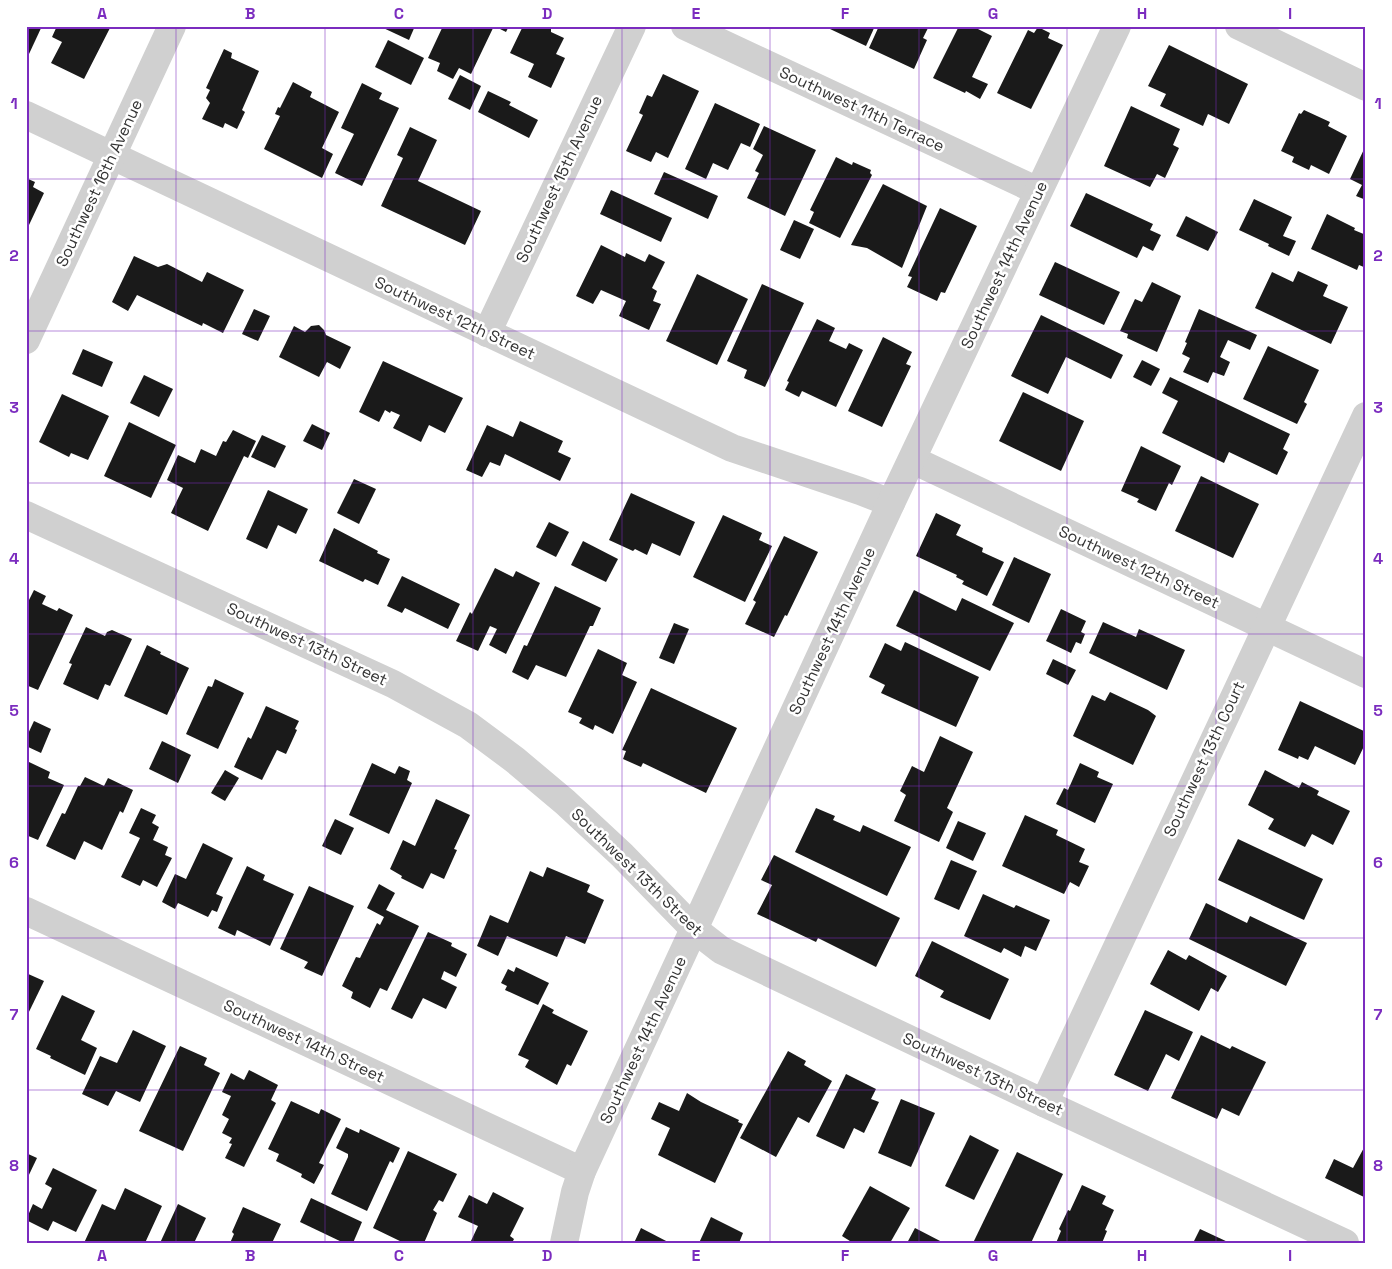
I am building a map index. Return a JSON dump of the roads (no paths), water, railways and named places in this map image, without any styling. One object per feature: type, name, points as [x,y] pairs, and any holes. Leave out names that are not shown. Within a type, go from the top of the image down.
[{"type":"street","name":"Southwest 16th Avenue","points":[[26,340],[172,26]]},
{"type":"street","name":"Southwest 15th Avenue","points":[[487,333],[632,26]]},
{"type":"street","name":"Southwest 11th Terrace","points":[[686,26],[1038,192]]},
{"type":"street","name":"Southwest 14th Avenue","points":[[564,1243],[574,1192],[582,1172],[891,503],[1117,26]]},
{"type":"street","points":[[1239,26],[1366,87]]},
{"type":"street","name":"Southwest 12th Street","points":[[26,114],[732,448],[891,503]]},
{"type":"street","name":"Southwest 13th Court","points":[[1044,1103],[1366,416]]},
{"type":"street","name":"Southwest 12th Street","points":[[912,460],[1366,674]]},
{"type":"street","name":"Southwest 13th Street","points":[[26,515],[393,684],[468,726],[514,760],[565,802],[622,855],[694,929],[721,950],[1345,1243]]},
{"type":"street","name":"Southwest 14th Street","points":[[26,910],[582,1172]]}]
